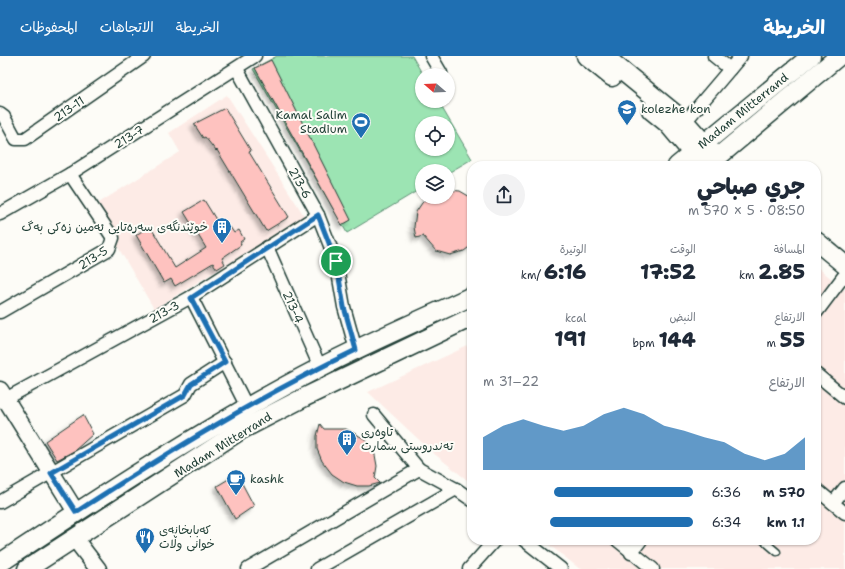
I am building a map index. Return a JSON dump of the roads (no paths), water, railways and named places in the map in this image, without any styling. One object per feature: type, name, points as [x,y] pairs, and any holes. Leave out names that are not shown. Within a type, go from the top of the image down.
[{"type":"main road","points":[[586,56],[709,158]]},
{"type":"main road","points":[[604,56],[685,122],[709,158]]},
{"type":"main road","name":"Madam Mitterrand","points":[[709,158],[811,56]]},
{"type":"main road","name":"Madam Mitterrand","points":[[697,161],[709,158],[839,56]]},
{"type":"main road","points":[[821,247],[844,273]]},
{"type":"main road","points":[[821,259],[844,273]]},
{"type":"main road","name":"Madam Mitterrand","points":[[0,563],[76,512],[247,407],[320,367],[467,298]]},
{"type":"main road","name":"Madam Mitterrand","points":[[27,569],[241,430],[305,397],[467,319]]},
{"type":"street","name":"213-11","points":[[0,114],[4,117],[16,139],[25,139],[144,56]]},
{"type":"street","name":"213-7","points":[[0,214],[70,174],[237,69],[254,56]]},
{"type":"street","points":[[430,56],[438,68]]},
{"type":"street","points":[[714,56],[730,70]]},
{"type":"street","points":[[685,122],[742,56]]},
{"type":"street","name":"213-6","points":[[237,69],[318,215],[336,261],[344,307],[356,350]]},
{"type":"street","name":"213-5","points":[[0,312],[110,249],[113,238],[70,174]]},
{"type":"street","name":"213-3","points":[[2,397],[191,298],[318,215]]},
{"type":"street","name":"213-4","points":[[267,247],[320,367]]},
{"type":"street","points":[[821,306],[844,273]]},
{"type":"street","points":[[191,298],[247,407]]},
{"type":"street","points":[[0,502],[185,395],[191,384],[225,362]]},
{"type":"street","points":[[821,378],[845,398]]},
{"type":"street","points":[[2,397],[76,512]]},
{"type":"street","points":[[374,414],[419,469],[467,497]]},
{"type":"street","points":[[248,569],[419,469]]},
{"type":"street","points":[[833,503],[845,488]]},
{"type":"street","points":[[317,569],[456,489]]},
{"type":"street","points":[[821,493],[845,513]]},
{"type":"street","points":[[75,539],[98,569]]},
{"type":"street","points":[[469,569],[491,545]]},
{"type":"street","points":[[530,545],[561,569]]},
{"type":"street","points":[[622,545],[652,569]]},
{"type":"street","points":[[631,553],[637,545]]},
{"type":"lane","points":[[769,545],[777,552]]},
{"type":"place","name":"kolezhe kon","points":[[627,126]]},
{"type":"place","name":"Kamal Salim Stadium","points":[[361,139]]},
{"type":"place","name":"خوێندنگەی سەرەتایی ئەمین زەکی بەگ","points":[[222,244]]},
{"type":"place","name":"تاوەری تەندروستی سمارت","points":[[347,456]]},
{"type":"place","name":"kashk","points":[[236,496]]},
{"type":"place","name":"کەبابخانەی خوانی وڵات","points":[[145,554]]}]
